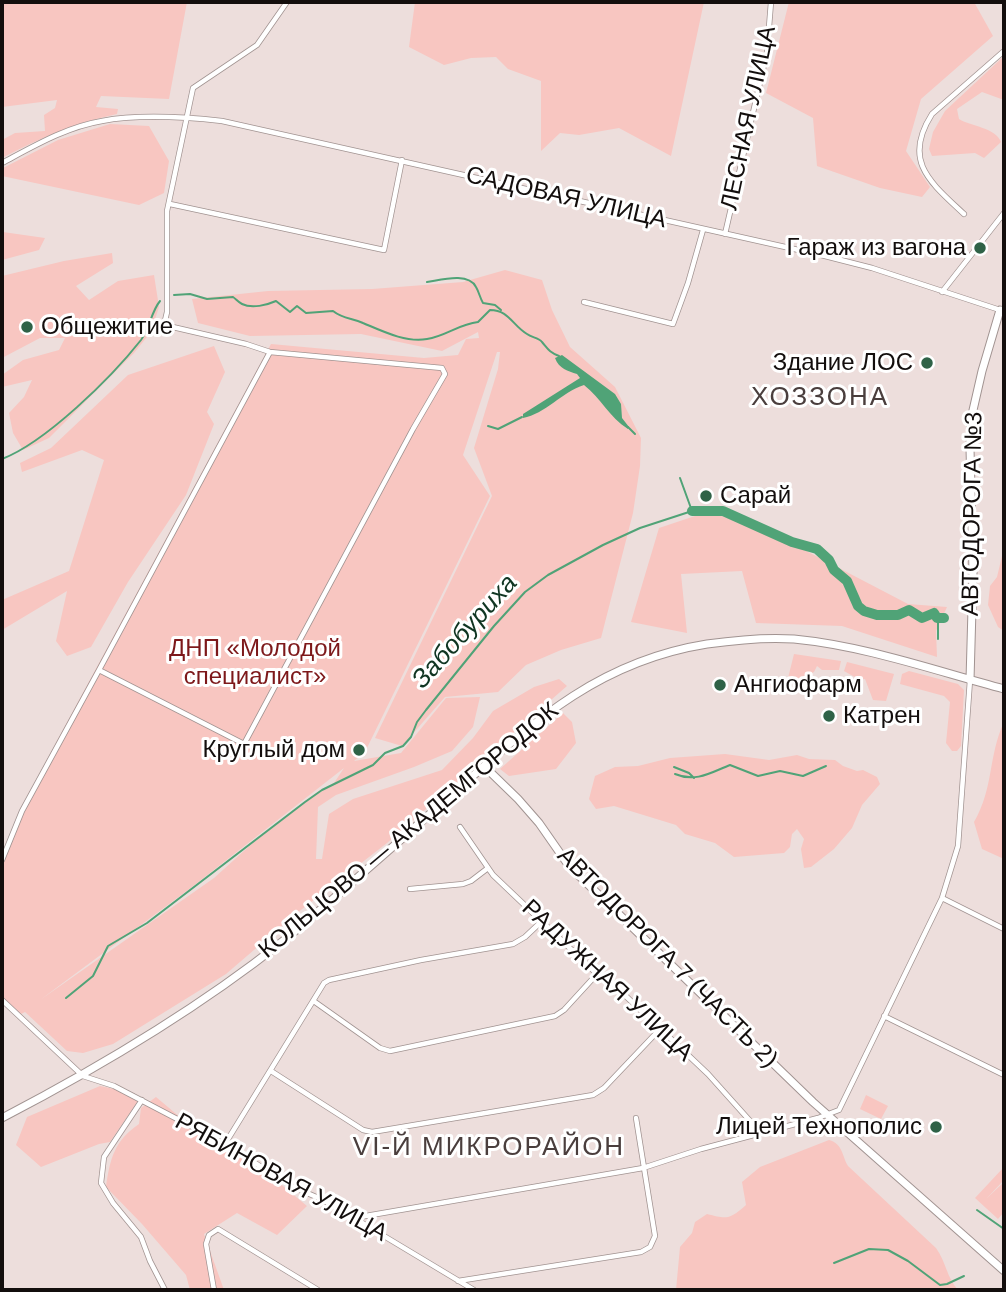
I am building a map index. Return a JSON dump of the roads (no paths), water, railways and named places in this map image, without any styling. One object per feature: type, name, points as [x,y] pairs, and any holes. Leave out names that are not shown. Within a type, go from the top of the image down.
[{"type":"main road","name":"АВТОДОРОГА №3","points":[[970,680],[973,573],[971,419],[982,371],[1002,310]]},
{"type":"main road","name":"КОЛЬЦОВО — АКАДЕМГОРОДОК","points":[[2,1118],[83,1076],[225,986],[340,894],[533,723],[581,690],[647,659],[708,644],[753,639],[793,639],[876,654],[1004,689]]},
{"type":"main road","name":"АВТОДОРОГА 7 (ЧАСТЬ 2)","points":[[484,766],[525,807],[569,866],[827,1115],[1004,1271]]},
{"type":"street","points":[[99,670],[244,744],[444,374],[442,368],[270,352],[164,325],[167,312],[167,211],[193,88],[257,45],[287,2]]},
{"type":"street","name":"ЛЕСНАЯ УЛИЦА","points":[[725,234],[766,52],[771,2]]},
{"type":"street","points":[[964,214],[922,169],[918,158],[919,142],[924,126],[932,114],[1004,51]]},
{"type":"street","name":"САДОВАЯ УЛИЦА","points":[[2,163],[55,135],[102,120],[187,117],[222,121],[821,254],[1002,310]]},
{"type":"street","points":[[169,204],[384,250],[402,160]]},
{"type":"street","points":[[942,292],[1004,213]]},
{"type":"street","points":[[584,302],[673,324],[704,230]]},
{"type":"street","points":[[2,860],[22,811],[270,352]]},
{"type":"street","points":[[354,1217],[643,1168],[839,1110],[942,898],[958,846],[970,680]]},
{"type":"street","name":"РАДУЖНАЯ УЛИЦА","points":[[460,827],[494,875],[597,974],[613,984],[660,1028],[731,1098],[751,1122],[756,1134]]},
{"type":"street","points":[[410,889],[463,884],[488,868]]},
{"type":"street","points":[[942,898],[1004,929]]},
{"type":"street","points":[[225,1144],[315,1002],[324,983],[334,978],[513,944],[542,921]]},
{"type":"street","points":[[315,1002],[380,1048],[390,1051],[555,1016],[564,1010],[597,974]]},
{"type":"street","points":[[2,1000],[83,1076]]},
{"type":"street","points":[[884,1016],[1004,1075]]},
{"type":"street","points":[[271,1072],[363,1130],[372,1132],[593,1096],[604,1088],[660,1028]]},
{"type":"street","name":"РЯБИНОВАЯ УЛИЦА","points":[[83,1076],[114,1086],[225,1144],[292,1187],[354,1217],[473,1290]]},
{"type":"street","points":[[142,1100],[104,1157],[101,1183],[113,1203],[141,1237],[165,1290]]},
{"type":"street","points":[[458,1280],[641,1251],[650,1247],[655,1236],[636,1118]]},
{"type":"street","points":[[214,1290],[206,1244],[209,1235],[218,1229],[318,1290]]},
{"type":"waterway","points":[[427,282],[454,278],[467,280],[476,287],[483,303],[495,305],[501,310]]},
{"type":"waterway","points":[[174,295],[190,294],[207,299],[233,297],[250,306],[276,301],[290,312],[297,306],[306,313],[333,311],[394,336],[419,340],[478,322],[490,310],[502,312],[559,356]]},
{"type":"waterway","points":[[2,459],[38,439],[95,390],[141,340],[160,301]]},
{"type":"waterway","points":[[488,426],[498,429],[522,417]]},
{"type":"waterway","points":[[628,427],[635,434]]},
{"type":"waterway","name":"Забобуриха","points":[[66,998],[93,976],[108,946],[147,923],[322,790],[373,765],[385,753],[403,746],[426,710],[525,592],[548,575],[603,545],[640,528],[692,511],[680,478]]},
{"type":"waterway","name":"Забобуриха","points":[[692,511],[723,511],[792,542],[817,549],[847,581],[858,606],[864,611],[877,615],[898,615],[909,610],[922,618],[934,613],[937,618],[944,618]]},
{"type":"waterway","points":[[938,618],[938,639]]},
{"type":"waterway","points":[[675,774],[697,777],[730,765],[758,776],[780,771],[803,776],[826,766]]},
{"type":"waterway","points":[[674,767],[694,778]]},
{"type":"waterway","points":[[977,1210],[1004,1229]]},
{"type":"waterway","name":"Забобуриха","points":[[834,1263],[869,1249],[888,1250],[940,1285],[964,1276]]},
{"type":"place","name":"Гараж из вагона","points":[[980,248]]},
{"type":"place","name":"Общежитие","points":[[27,327]]},
{"type":"place","name":"Здание ЛОС","points":[[927,363]]},
{"type":"place","name":"Сарай","points":[[706,496]]},
{"type":"place","name":"Ангиофарм","points":[[720,685]]},
{"type":"place","name":"Катрен","points":[[829,716]]},
{"type":"place","name":"Круглый дом","points":[[359,750]]},
{"type":"place","name":"Лицей Технополис","points":[[936,1127]]},
{"type":"district","name":"ХОЗЗОНА","points":[[820,398]]},
{"type":"district","name":"VI-Й МИКРОРАЙОН","points":[[489,1148]]},
{"type":"park label","name":"ДНП «Молодой специалист»","points":[[255,663]]}]
